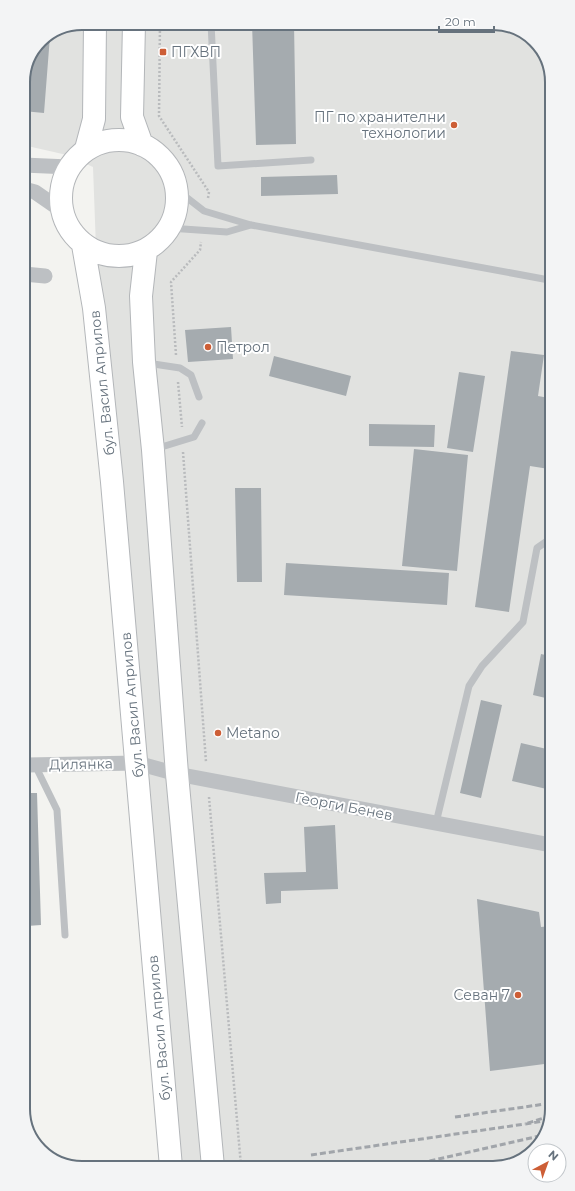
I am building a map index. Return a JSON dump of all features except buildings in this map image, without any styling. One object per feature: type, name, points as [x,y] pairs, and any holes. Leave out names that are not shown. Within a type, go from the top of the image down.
[{"type":"main road","points":[[86,149],[94,119],[95,30]]},
{"type":"main road","points":[[134,30],[132,116],[142,145]]},
{"type":"main road","points":[[124,140],[142,145],[160,157],[171,172],[177,190],[176,209],[169,228],[158,242],[146,251],[121,257],[101,254],[83,245],[69,230],[61,210],[61,184],[69,167],[86,149],[104,141],[124,140]]},
{"type":"main road","name":"бул. Васил Априлов","points":[[83,245],[94,308],[110,466],[170,1161]]},
{"type":"main road","points":[[146,251],[140,296],[144,362],[177,774],[212,1161]]},
{"type":"street","points":[[30,166],[69,167]]},
{"type":"street","points":[[30,191],[35,192],[61,210]]},
{"type":"street","points":[[30,275],[45,276]]},
{"type":"street","name":"Дилянка","points":[[30,765],[137,764]]},
{"type":"street","name":"Георги Бенев","points":[[137,764],[207,780],[545,844]]},
{"type":"lane","points":[[211,30],[218,166],[311,160]]},
{"type":"lane","points":[[177,190],[206,211],[251,225],[545,279]]},
{"type":"lane","points":[[169,228],[227,232],[251,225]]},
{"type":"lane","points":[[144,362],[177,368],[191,375],[199,397]]},
{"type":"lane","points":[[152,450],[194,437],[202,424]]},
{"type":"lane","points":[[436,823],[469,686],[482,666],[523,622],[537,548],[545,542]]},
{"type":"lane","points":[[30,765],[57,810],[65,935]]},
{"type":"path","points":[[160,30],[159,116],[209,192],[206,211]]},
{"type":"path","points":[[203,231],[200,250],[171,282],[207,780],[241,1161]]},
{"type":"shaded area","points":[[497,30],[516,35],[522,39],[534,50],[541,62],[545,82],[545,1116],[540,1132],[536,1138],[532,1143],[527,1143],[527,1148],[513,1157],[494,1161],[162,1161],[104,464],[93,167],[67,155],[30,147],[30,78],[34,62],[45,45],[62,34],[71,31]]},
{"type":"railway","points":[[455,1117],[545,1104]]},
{"type":"railway","points":[[544,1118],[525,1124],[544,1121]]},
{"type":"railway","points":[[311,1155],[525,1124]]},
{"type":"railway","points":[[430,1161],[537,1137]]},
{"type":"place","name":"ПГХВП","points":[[163,52]]},
{"type":"place","name":"ПГ по хранителни технологии","points":[[454,125]]},
{"type":"place","name":"Петрол","points":[[208,347]]},
{"type":"place","name":"Metano","points":[[218,733]]},
{"type":"place","name":"Севан 7","points":[[518,995]]}]
